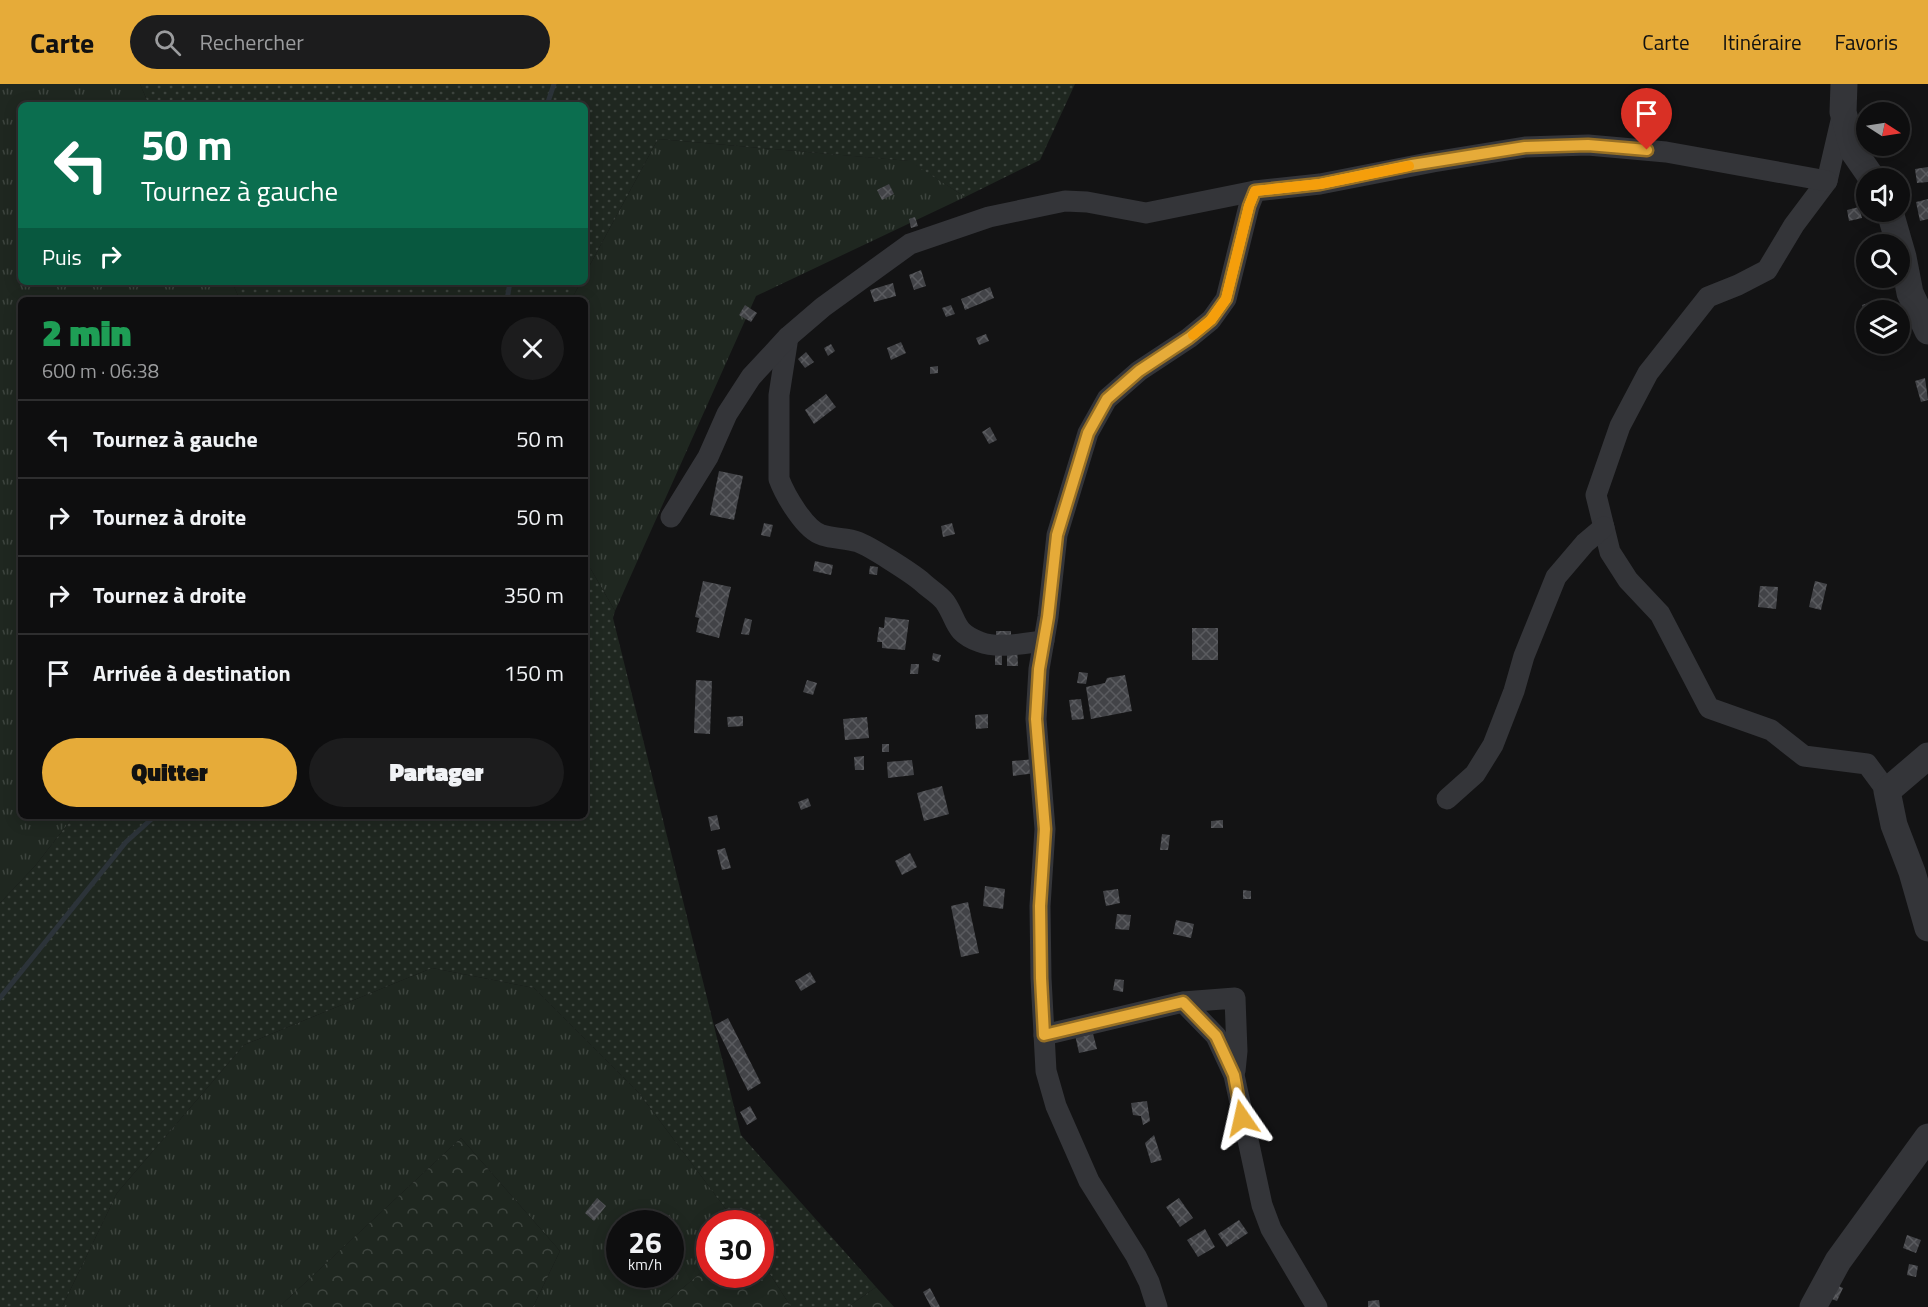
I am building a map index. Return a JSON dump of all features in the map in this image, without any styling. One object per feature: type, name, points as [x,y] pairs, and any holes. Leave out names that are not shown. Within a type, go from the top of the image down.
[{"type":"street","points":[[1844,84],[1843,112],[1827,181],[1794,225],[1767,270],[1708,297],[1648,373],[1620,426],[1596,495],[1610,552],[1628,580],[1660,614],[1709,708],[1771,730],[1804,756],[1867,764],[1887,790],[1893,825],[1912,872],[1928,928]]},
{"type":"street","points":[[1843,112],[1854,152],[1865,168]]},
{"type":"street","points":[[671,517],[708,457],[727,414],[751,377],[788,337],[823,307],[910,244],[970,223],[1065,201],[1087,202],[1146,213],[1255,191],[1320,184],[1525,147],[1588,145],[1666,152],[1827,181]]},
{"type":"street","points":[[1157,1307],[1149,1282],[1140,1265],[1089,1181],[1056,1106],[1046,1071],[1040,906],[1045,829],[1036,719],[1039,669],[1057,535],[1088,433],[1107,399],[1139,371],[1189,338],[1211,320],[1226,299],[1249,206],[1255,191]]},
{"type":"street","points":[[1893,222],[1911,293],[1928,331]]},
{"type":"street","points":[[788,337],[779,395],[779,479],[805,522],[813,531],[822,535],[859,542],[918,579],[944,602],[955,624],[966,635],[982,643],[1007,644],[1044,641]]},
{"type":"street","points":[[1447,799],[1475,774],[1493,745],[1514,691],[1524,656],[1556,576],[1585,543],[1604,527]]},
{"type":"street","points":[[1887,790],[1928,756]]},
{"type":"street","points":[[1044,1035],[1183,1002],[1235,998],[1237,1051],[1234,1075]]},
{"type":"street","points":[[1183,1002],[1216,1036],[1234,1075],[1262,1205],[1271,1229],[1317,1307]]},
{"type":"street","points":[[1813,1307],[1838,1261],[1928,1137]]},
{"type":"green space","points":[[0,84],[140,84],[148,102],[18,102],[18,285],[233,285],[239,297],[18,297],[18,819],[72,819],[35,866],[0,903]]},
{"type":"green space","points":[[140,84],[1075,84],[1040,160],[965,197],[909,161],[658,139],[588,268],[588,102],[148,102]]},
{"type":"green space","points":[[658,139],[910,161],[965,197],[756,296],[615,611],[588,564],[588,297],[573,297],[579,285],[588,285],[588,268]]},
{"type":"green space","points":[[233,285],[579,285],[573,297],[239,297]]},
{"type":"green space","points":[[588,564],[615,611],[613,618],[741,1135],[876,1287],[848,1307],[791,1307],[774,1280],[774,1210],[727,1210],[639,1093],[534,988],[432,968],[244,1045],[117,1193],[62,1307],[0,1307],[0,903],[35,866],[72,819],[588,819]]},
{"type":"green space","points":[[432,968],[534,988],[639,1093],[727,1210],[696,1210],[696,1277],[684,1287],[684,1210],[606,1210],[606,1288],[683,1288],[660,1307],[533,1307],[560,1251],[461,1138],[279,1307],[62,1307],[117,1193],[244,1045]]},
{"type":"green space","points":[[461,1138],[560,1251],[533,1307],[279,1307]]},
{"type":"green space","points":[[696,1277],[696,1288],[774,1288],[774,1280],[791,1307],[660,1307]]},
{"type":"green space","points":[[876,1287],[894,1307],[848,1307]]},
{"type":"building","points":[[1928,167],[1928,182],[1917,183],[1915,169]]},
{"type":"building","points":[[889,184],[894,194],[882,200],[877,190]]},
{"type":"building","points":[[1928,199],[1928,219],[1920,221],[1916,202]]},
{"type":"building","points":[[1856,208],[1856,219],[1849,221],[1847,210]]},
{"type":"building","points":[[915,217],[918,226],[911,228],[909,219]]},
{"type":"building","points":[[921,270],[926,286],[914,290],[909,275]]},
{"type":"building","points":[[893,283],[896,296],[874,302],[870,290]]},
{"type":"building","points":[[990,287],[994,298],[965,310],[961,299]]},
{"type":"building","points":[[745,305],[757,313],[751,322],[739,315]]},
{"type":"building","points":[[951,305],[955,314],[946,317],[942,308]]},
{"type":"building","points":[[986,334],[989,341],[979,345],[976,338]]},
{"type":"building","points":[[901,342],[906,353],[891,360],[887,348]]},
{"type":"building","points":[[831,344],[835,351],[828,356],[824,348]]},
{"type":"building","points":[[806,352],[814,362],[805,368],[798,359]]},
{"type":"building","points":[[938,366],[938,373],[930,374],[930,367]]},
{"type":"building","points":[[1925,378],[1928,400],[1921,402],[1915,381]]},
{"type":"building","points":[[826,394],[836,407],[814,424],[805,410]]},
{"type":"building","points":[[990,427],[997,440],[989,444],[982,432]]},
{"type":"building","points":[[719,471],[743,476],[734,520],[710,515]]},
{"type":"building","points":[[764,523],[773,525],[770,537],[761,535]]},
{"type":"building","points":[[952,523],[955,534],[943,537],[941,526]]},
{"type":"building","points":[[815,561],[833,565],[831,575],[813,571]]},
{"type":"building","points":[[870,566],[878,567],[877,575],[869,574]]},
{"type":"building","points":[[703,581],[731,587],[719,638],[696,632],[699,618],[695,617]]},
{"type":"building","points":[[1815,581],[1827,584],[1821,610],[1809,607]]},
{"type":"building","points":[[1760,586],[1778,587],[1776,609],[1758,607]]},
{"type":"building","points":[[885,617],[909,620],[905,650],[882,648],[882,642],[877,642],[879,627],[884,628]]},
{"type":"building","points":[[745,618],[752,620],[749,635],[741,634]]},
{"type":"building","points":[[1192,628],[1218,628],[1218,660],[1192,660]]},
{"type":"building","points":[[996,631],[1011,631],[1011,640],[996,639]]},
{"type":"building","points":[[1007,646],[1017,646],[1018,666],[1007,666]]},
{"type":"building","points":[[995,647],[1002,647],[1002,665],[995,665]]},
{"type":"building","points":[[933,653],[941,655],[939,662],[932,660]]},
{"type":"building","points":[[911,664],[919,664],[918,674],[910,674]]},
{"type":"building","points":[[1079,672],[1088,673],[1086,684],[1077,683]]},
{"type":"building","points":[[1125,675],[1132,711],[1091,719],[1086,687],[1105,683],[1107,678]]},
{"type":"building","points":[[696,680],[712,681],[710,734],[694,733]]},
{"type":"building","points":[[807,680],[817,683],[813,695],[803,692]]},
{"type":"building","points":[[1081,699],[1084,719],[1072,720],[1069,700]]},
{"type":"building","points":[[988,714],[988,728],[976,729],[975,715]]},
{"type":"building","points":[[743,716],[743,726],[728,727],[727,717]]},
{"type":"building","points":[[867,717],[869,738],[845,740],[843,719]]},
{"type":"building","points":[[882,744],[889,744],[889,752],[882,752]]},
{"type":"building","points":[[864,756],[864,770],[855,770],[854,757]]},
{"type":"building","points":[[1035,759],[1036,773],[1013,776],[1012,761]]},
{"type":"building","points":[[912,760],[914,775],[888,778],[887,762]]},
{"type":"building","points":[[942,786],[949,814],[924,821],[917,793]]},
{"type":"building","points":[[808,798],[811,806],[801,810],[798,802]]},
{"type":"building","points":[[717,815],[720,829],[711,831],[708,817]]},
{"type":"building","points":[[1223,820],[1223,828],[1211,828],[1211,821]]},
{"type":"building","points":[[1162,834],[1170,835],[1168,850],[1160,850]]},
{"type":"building","points":[[725,848],[731,868],[722,870],[717,850]]},
{"type":"building","points":[[910,853],[917,867],[902,875],[895,861]]},
{"type":"building","points":[[985,886],[1005,889],[1003,909],[983,906]]},
{"type":"building","points":[[1118,889],[1120,903],[1106,906],[1103,891]]},
{"type":"building","points":[[1243,890],[1251,891],[1251,899],[1243,899]]},
{"type":"building","points":[[968,902],[979,953],[961,957],[951,906]]},
{"type":"building","points":[[1117,914],[1131,915],[1129,930],[1115,929]]},
{"type":"building","points":[[1176,920],[1194,924],[1191,938],[1173,934]]},
{"type":"building","points":[[810,972],[816,982],[801,991],[795,981]]},
{"type":"building","points":[[1115,979],[1124,980],[1123,992],[1113,990]]},
{"type":"building","points":[[728,1018],[761,1083],[748,1091],[715,1025]]},
{"type":"building","points":[[1091,1026],[1097,1049],[1079,1053],[1074,1030]]},
{"type":"building","points":[[1147,1101],[1150,1121],[1143,1125],[1141,1116],[1133,1115],[1131,1103]]},
{"type":"building","points":[[750,1106],[757,1119],[747,1125],[740,1112]]},
{"type":"building","points":[[1154,1135],[1162,1160],[1151,1163],[1145,1143]]},
{"type":"building","points":[[597,1198],[606,1206],[594,1221],[585,1213]]},
{"type":"building","points":[[1179,1198],[1193,1218],[1180,1227],[1166,1207]]},
{"type":"building","points":[[1239,1220],[1248,1233],[1227,1247],[1218,1234]]},
{"type":"building","points":[[1205,1229],[1215,1247],[1198,1257],[1187,1240]]},
{"type":"building","points":[[1907,1235],[1921,1240],[1916,1253],[1903,1248]]},
{"type":"building","points":[[1909,1264],[1918,1266],[1916,1277],[1907,1275]]},
{"type":"building","points":[[1832,1283],[1843,1288],[1837,1301],[1826,1297]]},
{"type":"building","points":[[930,1288],[940,1307],[931,1307],[923,1292]]},
{"type":"building","points":[[1379,1300],[1380,1307],[1368,1307],[1368,1301]]},
{"type":"waterway","points":[[548,102],[554,84]]},
{"type":"waterway","points":[[508,297],[510,285]]},
{"type":"waterway","points":[[0,998],[126,842],[152,819]]},
{"type":"slow traffic","points":[[1193,335],[1211,320],[1226,299],[1249,206],[1255,191],[1320,184],[1409,166]]},
{"type":"route","points":[[1242,1118],[1234,1075],[1216,1036],[1183,1002],[1044,1035],[1040,906],[1045,829],[1036,719],[1039,669],[1048,617],[1057,535],[1088,433],[1107,399],[1139,371],[1189,338],[1211,320],[1226,299],[1249,206],[1255,191],[1320,184],[1412,165],[1525,147],[1588,145],[1647,150]]}]
